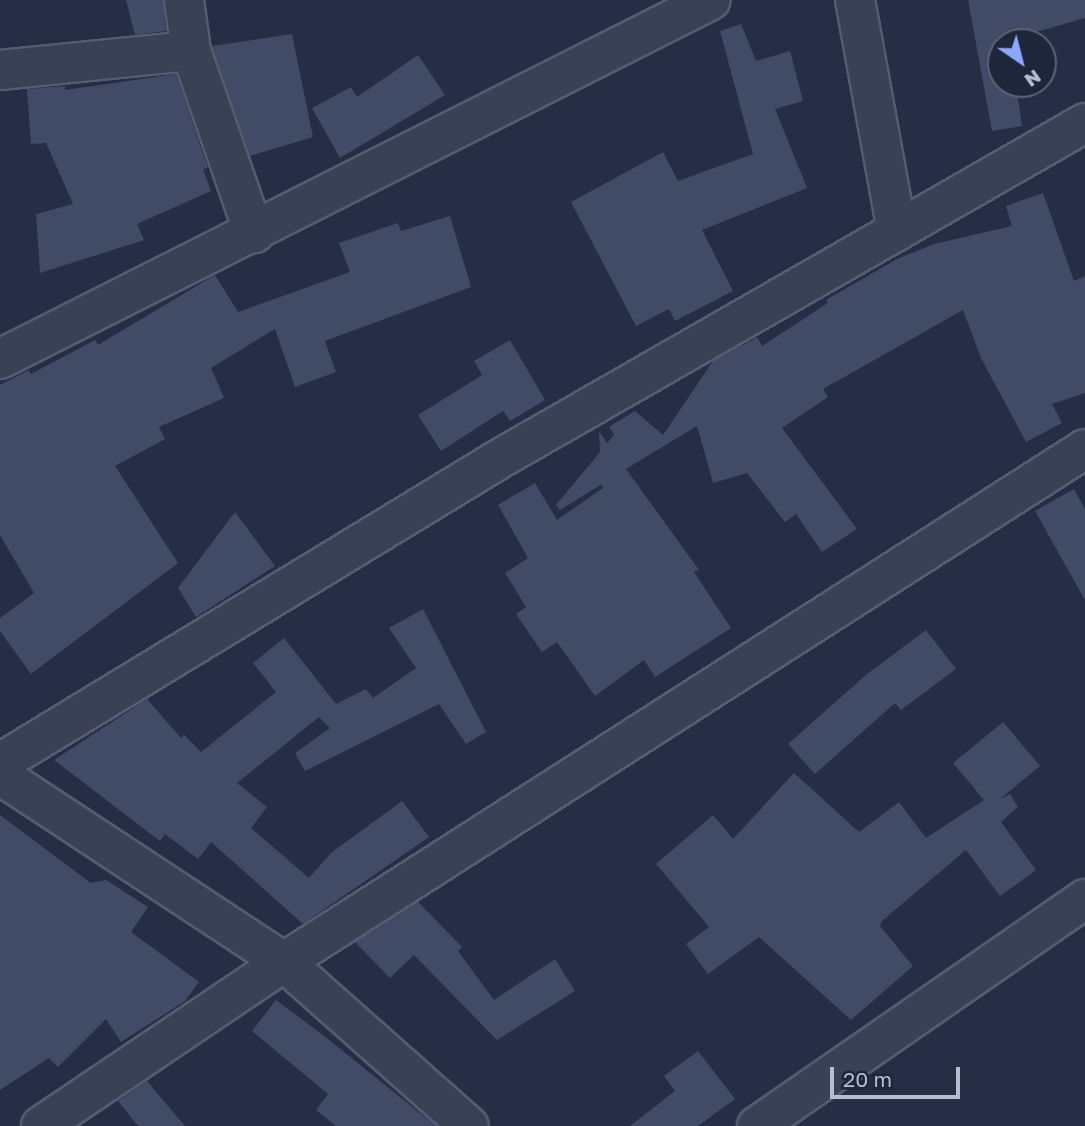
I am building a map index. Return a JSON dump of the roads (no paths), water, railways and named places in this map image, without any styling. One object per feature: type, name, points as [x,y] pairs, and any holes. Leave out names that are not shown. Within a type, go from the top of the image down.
[{"type":"street","points":[[184,0],[191,51],[254,233]]},
{"type":"street","points":[[0,359],[711,0]]},
{"type":"street","points":[[855,0],[897,231]]},
{"type":"street","points":[[0,70],[191,51]]},
{"type":"street","points":[[0,763],[502,458],[1085,123]]},
{"type":"street","points":[[41,1126],[284,962],[1085,449]]},
{"type":"street","points":[[0,775],[284,962],[469,1126]]},
{"type":"street","points":[[757,1126],[1085,899]]}]
